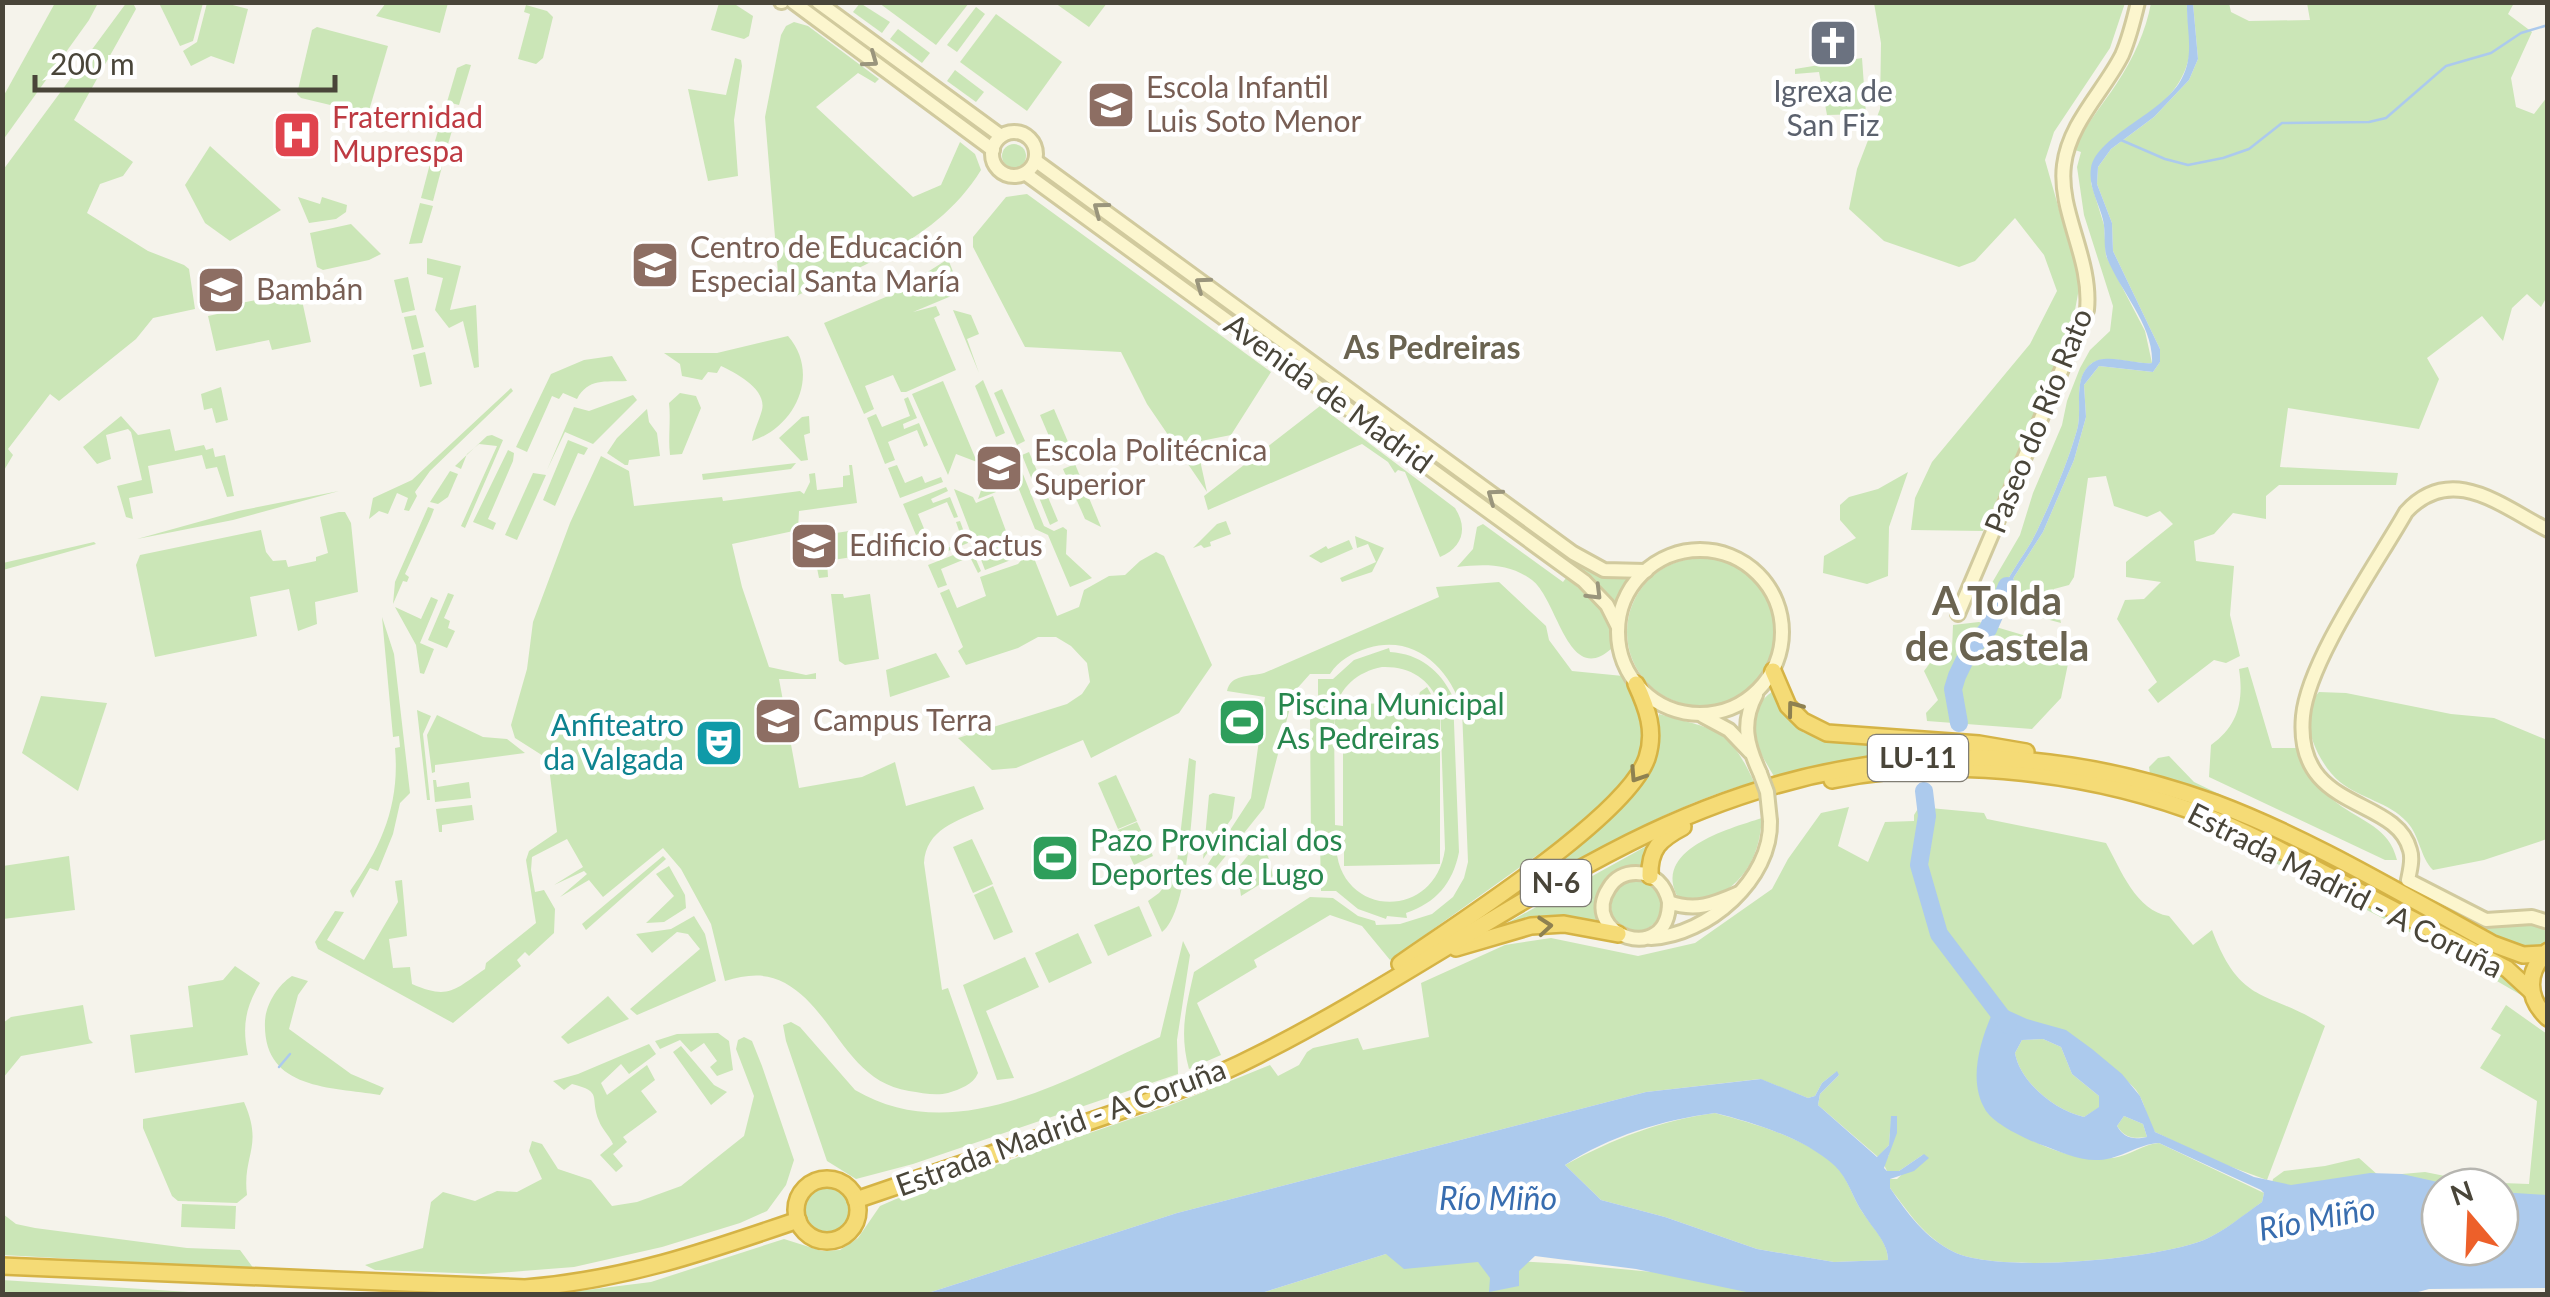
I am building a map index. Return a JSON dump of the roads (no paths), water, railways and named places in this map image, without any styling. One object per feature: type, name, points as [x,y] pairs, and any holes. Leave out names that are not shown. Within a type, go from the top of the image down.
[{"type":"highway","points":[[1773,671],[1788,706],[1803,721],[1827,733],[1979,744],[2098,766],[2161,786]]},
{"type":"highway","points":[[1377,988],[1384,976],[1591,826],[1628,790],[1646,762],[1651,732],[1636,684]]},
{"type":"highway","name":"Estrada Madrid - A Coruña","points":[[856,1200],[1182,1089],[1260,1054],[1589,864],[1724,800],[1803,776],[1908,759],[2010,760],[2082,768],[2161,786],[2219,805],[2308,845],[2493,944],[2522,955],[2545,953]]},
{"type":"highway","name":"Estrada Madrid - A Coruña","points":[[1683,818],[1840,778],[1944,770],[2090,783],[2210,817],[2507,969],[2531,991]]},
{"type":"highway","points":[[1650,876],[1652,852],[1664,838],[1751,799]]},
{"type":"highway","points":[[1433,955],[1531,926],[1564,924],[1618,934]]},
{"type":"highway","name":"Estrada Madrid - A Coruña","points":[[2545,953],[2532,971],[2531,991],[2535,1004],[2548,1018]]},
{"type":"highway","name":"Estrada Madrid - A Coruña","points":[[818,1181],[841,1182],[856,1200],[854,1226],[841,1238],[815,1238],[798,1220],[800,1196],[818,1181]]},
{"type":"highway","points":[[2,1266],[525,1288],[564,1285],[654,1268],[798,1220]]},
{"type":"street","points":[[793,2],[992,150],[995,165],[1002,173],[1015,177],[1026,174],[1036,161],[1028,137],[1013,132],[1001,136],[992,150]]},
{"type":"street","points":[[818,2],[1001,136]]},
{"type":"street","name":"Paseo do Río Rato","points":[[1958,614],[2087,310],[2090,284],[2063,183],[2064,164],[2076,130],[2122,53],[2138,2]]},
{"type":"street","name":"Avenida de Madrid","points":[[1036,161],[1572,553],[1604,570],[1646,571]]},
{"type":"street","name":"Avenida de Madrid","points":[[1026,174],[1584,581],[1608,605],[1618,628]]},
{"type":"street","points":[[2548,530],[2463,489],[2434,490],[2419,498],[2406,512],[2325,652],[2306,698],[2302,732],[2312,767],[2324,783],[2344,799],[2389,822],[2410,845],[2408,880],[2486,920],[2532,917],[2548,922]]},
{"type":"street","points":[[1694,551],[1729,556],[1749,567],[1772,593],[1782,624],[1781,648],[1773,671],[1758,690],[1722,712],[1700,715],[1676,711],[1654,700],[1636,684],[1622,659],[1618,628],[1622,606],[1646,571],[1676,554],[1694,551]]},
{"type":"street","points":[[1645,938],[1661,928],[1669,911],[1665,888],[1641,873],[1621,876],[1607,890],[1603,909],[1610,928],[1636,940],[1670,935],[1695,924],[1738,893],[1762,865],[1768,851],[1767,792],[1751,754],[1745,722],[1758,690]]},
{"type":"street","points":[[1700,715],[1729,730],[1751,754]]},
{"type":"street","points":[[1669,902],[1696,908],[1738,893]]},
{"type":"water","points":[[2187,3],[2193,3],[2198,59],[2189,80],[2154,117],[2111,149],[2098,167],[2097,184],[2112,223],[2113,251],[2160,349],[2160,362],[2153,372],[2099,366],[2084,385],[2086,417],[2074,460],[2043,532],[2014,577],[2002,607],[1998,606],[2064,469],[2079,422],[2080,386],[2085,370],[2104,359],[2152,363],[2142,322],[2107,258],[2104,225],[2090,175],[2096,156],[2105,145],[2161,102],[2182,78],[2189,50]]},
{"type":"water","name":"Río Miño","points":[[1996,1005],[2066,1030],[2122,1074],[2140,1096],[2155,1132],[2254,1177],[2291,1185],[2370,1173],[2420,1178],[2420,1267],[2520,1267],[2520,1193],[2547,1195],[2547,1288],[2429,1289],[2411,1294],[1756,1294],[1636,1269],[1535,1256],[1519,1271],[1519,1286],[1489,1292],[1490,1278],[1478,1262],[1404,1269],[1386,1254],[1258,1294],[925,1294],[1177,1213],[1646,1092],[1761,1079],[1808,1098],[1815,1096],[1822,1083],[1837,1071],[1839,1075],[1820,1094],[1818,1105],[1877,1157],[1889,1145],[1891,1116],[1897,1116],[1897,1133],[1884,1168],[1899,1171],[1924,1154],[1929,1158],[1914,1171],[1890,1179],[1890,1188],[1926,1232],[1954,1252],[1976,1259],[2041,1263],[2151,1253],[2204,1240],[2262,1202],[2261,1190],[2159,1143],[2091,1160],[2018,1135],[1991,1116],[1980,1099],[1977,1072],[1981,1044]],"holes":[[[2043,1039],[2061,1047],[2072,1074],[2099,1096],[2099,1107],[2084,1117],[2062,1109],[2040,1094],[2024,1074],[2015,1053],[2022,1040]],[[1715,1113],[1794,1140],[1835,1166],[1882,1241],[1888,1260],[1834,1262],[1757,1249],[1601,1200],[1565,1165],[1618,1138],[1656,1125]],[[2124,1116],[2143,1124],[2147,1137],[2123,1133],[2117,1126]]]},
{"type":"waterway","points":[[2121,140],[2188,165],[2249,149],[2282,123],[2369,122],[2386,118],[2446,66],[2491,53],[2521,33],[2548,25]]},
{"type":"waterway","points":[[1959,723],[1953,689],[1957,676],[1969,651],[1988,629],[2007,586]]},
{"type":"waterway","points":[[1924,791],[1927,816],[1919,865],[1939,934],[2008,1025]]},
{"type":"waterway","points":[[279,1067],[290,1054]]},
{"type":"place","name":"Igrexa de San Fiz","points":[[1833,43]]},
{"type":"place","name":"Escola Infantil Luis Soto Menor","points":[[1111,105]]},
{"type":"place","name":"Fraternidad Muprespa","points":[[297,135]]},
{"type":"place","name":"Centro de Educación Especial Santa María","points":[[655,265]]},
{"type":"place","name":"Bambán","points":[[221,290]]},
{"type":"place","name":"Escola Politécnica Superior","points":[[999,468]]},
{"type":"place","name":"Edificio Cactus","points":[[814,546]]},
{"type":"place","name":"Campus Terra","points":[[778,721]]},
{"type":"place","name":"Piscina Municipal As Pedreiras","points":[[1242,722]]},
{"type":"place","name":"Anfiteatro da Valgada","points":[[719,743]]},
{"type":"place","name":"Pazo Provincial dos Deportes de Lugo","points":[[1055,858]]},
{"type":"district","name":"As Pedreiras","points":[[1432,348]]},
{"type":"district","name":"A Tolda de Castela","points":[[1997,624]]}]
